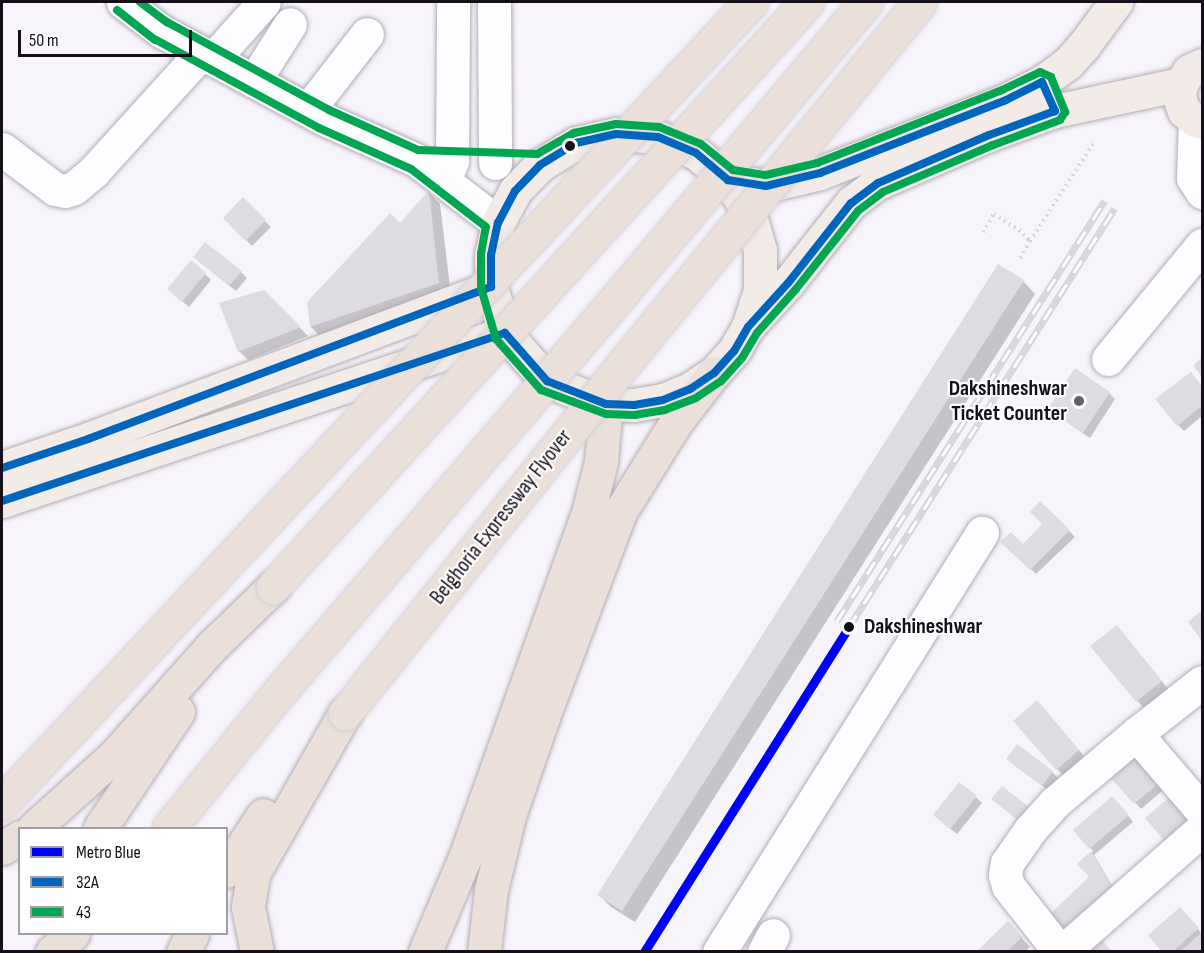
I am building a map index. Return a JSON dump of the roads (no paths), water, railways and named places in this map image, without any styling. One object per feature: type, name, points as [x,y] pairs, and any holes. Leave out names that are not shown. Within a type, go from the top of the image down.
[{"type":"highway","points":[[2,803],[751,2]]},
{"type":"highway","points":[[35,827],[114,756],[213,646],[273,587],[807,2]]},
{"type":"highway","points":[[170,827],[274,697],[625,289],[866,2]]},
{"type":"highway","name":"Belghoria Expressway Flyover","points":[[228,868],[263,816],[608,383],[920,2]]},
{"type":"highway","points":[[484,951],[491,890],[506,826],[543,717],[620,512],[676,422],[714,373]]},
{"type":"highway","points":[[425,951],[466,855],[589,509],[601,462],[606,404]]},
{"type":"highway","points":[[101,827],[160,735],[273,587]]},
{"type":"highway","points":[[257,951],[248,907],[253,874],[345,713]]},
{"type":"highway","points":[[2,848],[18,838]]},
{"type":"highway","points":[[404,951],[466,855]]},
{"type":"highway","points":[[36,951],[44,935]]},
{"type":"highway","points":[[52,951],[72,935]]},
{"type":"highway","points":[[183,951],[191,935]]},
{"type":"main road","points":[[728,180],[766,186],[820,173],[1006,100],[1042,82],[1068,63],[1116,2]]},
{"type":"main road","points":[[748,327],[760,289],[760,250],[749,212],[728,180],[696,153],[658,137],[616,134],[576,143],[540,165],[515,191],[498,224],[490,255],[491,287],[505,333],[547,381],[606,404],[634,405],[663,400],[690,389],[714,373],[734,351],[748,327],[788,283],[851,203],[878,183],[989,135],[1055,111],[1192,74]]},
{"type":"main road","points":[[1192,74],[1179,97],[1184,111],[1199,121]]},
{"type":"main road","points":[[1042,82],[1055,111]]},
{"type":"main road","points":[[2,468],[88,440],[491,287]]},
{"type":"main road","points":[[2,501],[505,333]]},
{"type":"street","points":[[123,2],[160,31],[308,110],[416,160],[448,171],[498,224]]},
{"type":"street","points":[[2,149],[55,189],[65,191],[74,188],[94,171],[207,56],[264,2]]},
{"type":"street","points":[[448,171],[453,2]]},
{"type":"street","points":[[494,2],[495,163]]},
{"type":"street","points":[[254,81],[290,24]]},
{"type":"street","points":[[308,110],[367,34]]},
{"type":"street","points":[[1199,121],[1193,178],[1203,192]]},
{"type":"street","points":[[448,171],[495,163],[540,165]]},
{"type":"street","points":[[1108,359],[1203,245]]},
{"type":"street","points":[[719,951],[982,533]]},
{"type":"street","points":[[1203,682],[1136,734],[1054,803],[1030,830],[1007,863],[1005,875],[1008,886],[1061,951],[1203,829]]},
{"type":"street","points":[[1136,734],[1203,811]]},
{"type":"railway","points":[[837,621],[1105,201]]},
{"type":"railway","points":[[849,627],[1115,208]]},
{"type":"metro line","name":"Blue","points":[[644,952],[849,627]]},
{"type":"place","name":"Dakshineshwar Ticket Counter","points":[[1079,401]]},
{"type":"place","name":"Dakshineshwar","points":[[849,627]]}]
